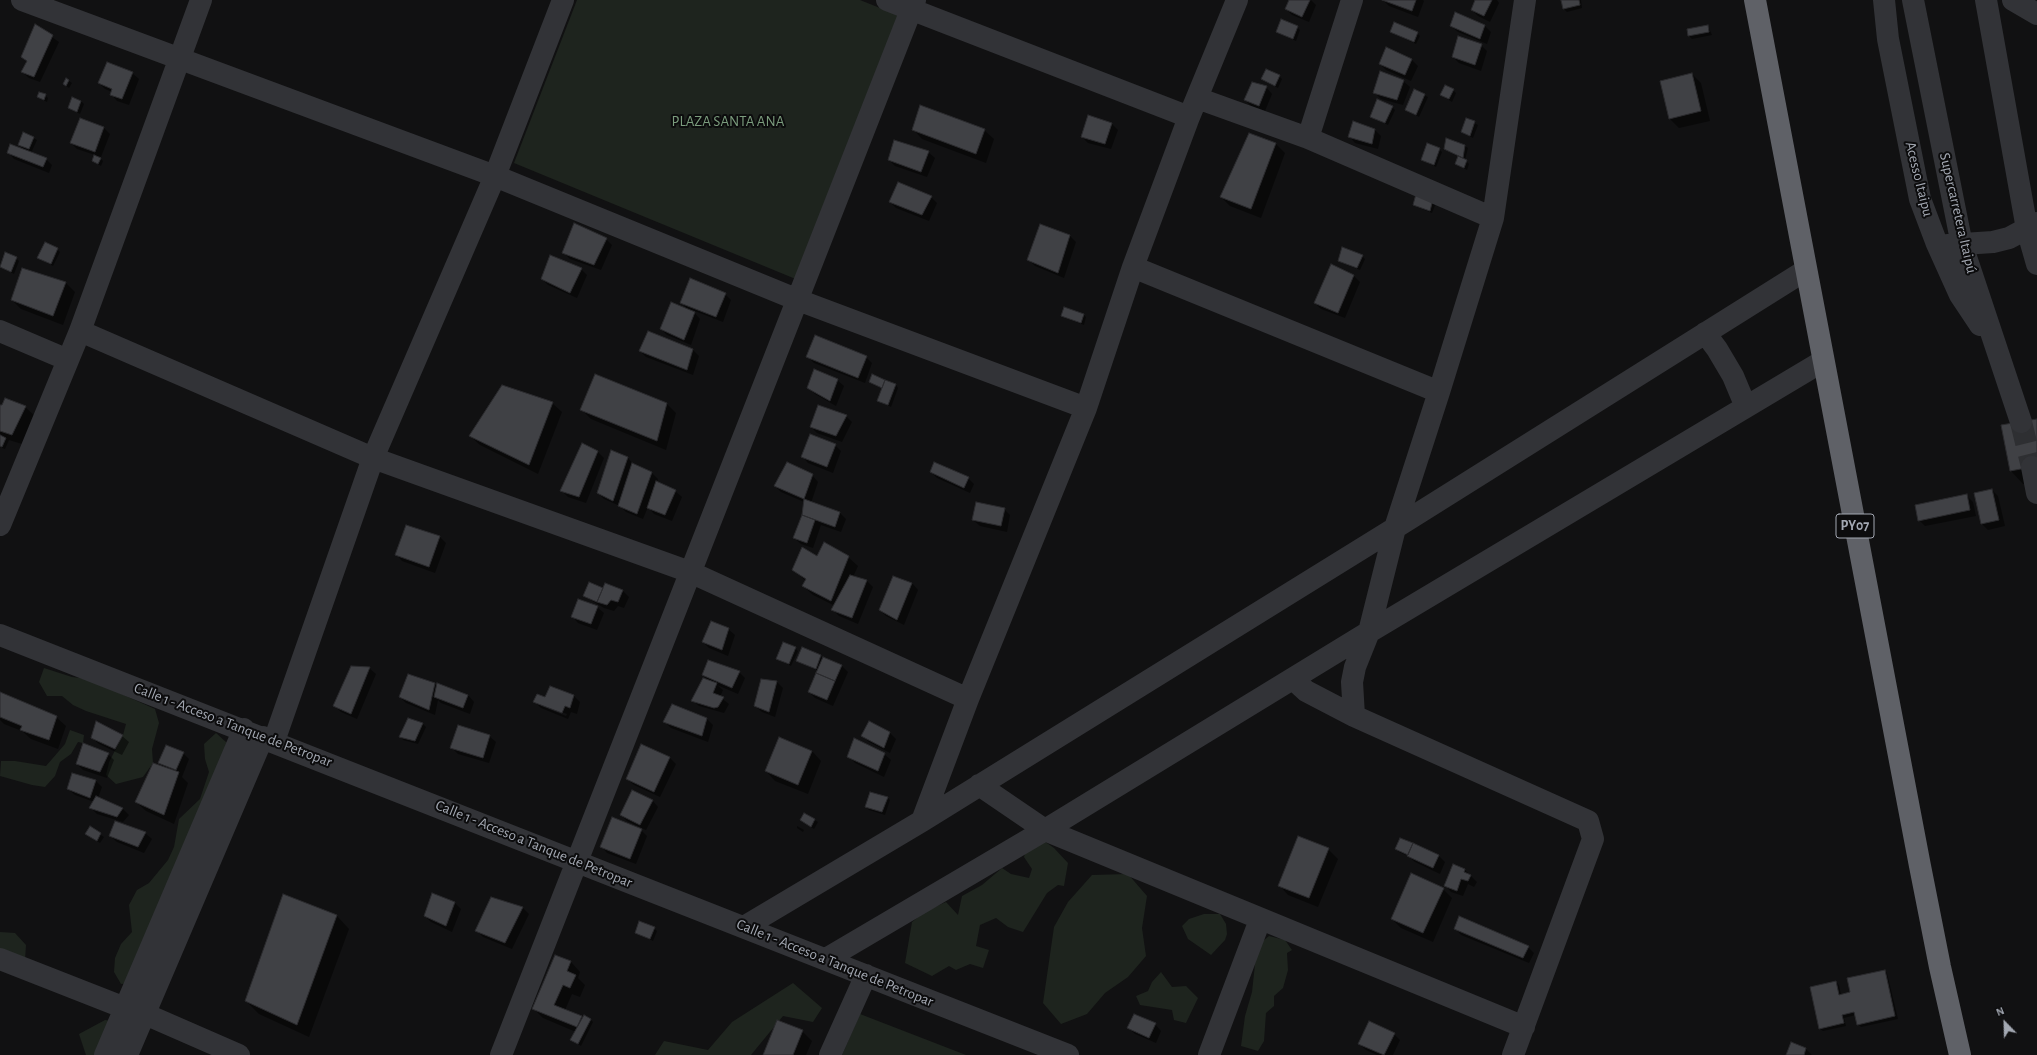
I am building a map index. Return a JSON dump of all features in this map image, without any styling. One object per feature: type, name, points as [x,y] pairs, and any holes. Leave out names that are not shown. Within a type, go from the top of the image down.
[{"type":"highway","name":"PY07","points":[[1755,0],[1936,944],[1960,1054]]},
{"type":"street","points":[[22,0],[495,176],[798,300],[1086,408]]},
{"type":"street","points":[[0,525],[80,331],[178,59],[201,0]]},
{"type":"street","points":[[105,1055],[135,1011],[260,736],[373,458],[495,176],[563,0]]},
{"type":"street","points":[[887,0],[913,5],[1189,117]]},
{"type":"street","points":[[922,821],[968,699],[1086,408],[1133,267],[1189,117],[1237,0]]},
{"type":"street","points":[[1308,138],[1352,0]]},
{"type":"street","points":[[1354,716],[1352,682],[1355,667],[1369,632],[1395,528],[1493,218],[1525,0]]},
{"type":"street","name":"Acesso Itaipu","points":[[1884,0],[1888,39],[1920,199],[1937,244],[1960,295],[1976,320],[1995,343]]},
{"type":"street","points":[[1986,0],[2032,226],[2037,264]]},
{"type":"street","points":[[2013,0],[2037,14]]},
{"type":"street","points":[[1888,39],[1915,1]]},
{"type":"street","name":"Supercarretera Itaipú","points":[[1915,1],[1962,245],[2021,422]]},
{"type":"street","points":[[501,1055],[913,5]]},
{"type":"street","points":[[1197,98],[1308,138],[1493,218]]},
{"type":"street","points":[[1937,244],[1962,245],[2009,238],[2032,226]]},
{"type":"street","points":[[1133,267],[1439,392]]},
{"type":"street","points":[[744,927],[922,821],[1395,528],[1806,270]]},
{"type":"street","points":[[0,331],[68,360]]},
{"type":"street","points":[[80,331],[373,458],[690,572],[968,699]]},
{"type":"street","points":[[1705,333],[1717,349],[1733,376],[1746,407]]},
{"type":"street","points":[[826,959],[1045,830],[1369,632],[1823,361]]},
{"type":"street","points":[[2032,467],[2037,493]]},
{"type":"street","name":"Calle 1 - Acceso a Tanque de Petropar","points":[[0,634],[1068,1055]]},
{"type":"street","points":[[1293,679],[1306,691],[1354,716],[1588,821],[1593,839],[1513,1055]]},
{"type":"street","points":[[980,785],[1045,830],[1524,1028]]},
{"type":"street","points":[[1209,1055],[1260,920]]},
{"type":"street","points":[[0,959],[135,1011],[239,1055]]},
{"type":"street","points":[[830,1055],[866,975]]},
{"type":"street","points":[[128,1055],[135,1011]]},
{"type":"green space","name":"PLAZA SANTA ANA","points":[[577,0],[860,0],[900,16],[798,280],[514,163]]},
{"type":"green space","points":[[44,668],[72,677],[88,679],[155,709],[159,723],[152,749],[153,763],[143,777],[116,784],[106,775],[109,762],[123,735],[126,724],[86,711],[73,705],[62,696],[47,696],[39,682]]},
{"type":"green space","points":[[70,730],[84,735],[83,743],[78,742],[71,754],[60,762],[55,776],[45,787],[0,776],[1,761],[15,761],[46,766],[65,744]]},
{"type":"green space","points":[[216,733],[236,751],[135,983],[121,984],[114,972],[115,958],[121,944],[132,932],[129,905],[137,890],[149,883],[168,860],[174,847],[179,819],[200,799],[209,772],[205,759],[204,744]]},
{"type":"green space","points":[[1044,841],[1054,848],[1068,863],[1064,886],[1058,885],[1047,893],[1023,932],[1008,927],[996,918],[980,925],[976,946],[989,950],[983,968],[970,964],[956,970],[949,966],[932,976],[905,963],[912,922],[926,911],[946,902],[958,915],[962,896],[982,885],[1002,868],[1011,874],[1029,878],[1032,869],[1024,857],[1027,846]]},
{"type":"green space","points":[[1128,874],[1147,896],[1142,928],[1146,956],[1128,977],[1105,993],[1087,1014],[1061,1024],[1043,1003],[1054,927],[1068,902],[1092,875]]},
{"type":"green space","points":[[1204,914],[1220,914],[1226,924],[1227,934],[1225,940],[1211,955],[1188,939],[1182,926],[1189,919]]},
{"type":"green space","points":[[0,932],[15,933],[26,945],[25,960],[0,952]]},
{"type":"green space","points":[[1269,936],[1285,940],[1292,950],[1287,953],[1288,970],[1283,988],[1274,996],[1274,1006],[1266,1013],[1264,1041],[1258,1051],[1241,1046],[1245,1016],[1252,992],[1257,946]]},
{"type":"green space","points":[[1161,972],[1172,987],[1186,986],[1198,998],[1186,1023],[1174,1020],[1172,1010],[1140,1005],[1136,996],[1148,991],[1152,982]]},
{"type":"green space","points":[[793,983],[822,1008],[813,1022],[783,1016],[751,1055],[655,1055],[664,1041],[708,1050],[732,1022]]},
{"type":"green space","points":[[860,1014],[966,1055],[842,1055]]},
{"type":"green space","points":[[105,1020],[134,1024],[128,1055],[86,1055],[79,1034]]},
{"type":"building","points":[[1289,0],[1310,0],[1302,17],[1285,9]]},
{"type":"building","points":[[1382,0],[1416,0],[1412,11]]},
{"type":"building","points":[[1475,0],[1492,0],[1484,16],[1471,10]]},
{"type":"building","points":[[1561,0],[1579,0],[1580,5],[1563,9]]},
{"type":"building","points":[[1455,12],[1485,25],[1480,39],[1450,26]]},
{"type":"building","points":[[1281,19],[1298,26],[1293,39],[1276,32]]},
{"type":"building","points":[[1394,22],[1418,32],[1414,42],[1390,32]]},
{"type":"building","points":[[35,24],[53,35],[34,77],[21,72],[27,61],[21,57]]},
{"type":"building","points":[[1708,25],[1709,32],[1688,36],[1687,29]]},
{"type":"building","points":[[1458,36],[1482,44],[1475,65],[1452,57]]},
{"type":"building","points":[[1386,47],[1412,59],[1405,75],[1379,64]]},
{"type":"building","points":[[107,62],[133,72],[122,99],[110,95],[112,89],[98,83]]},
{"type":"building","points":[[1266,69],[1280,75],[1275,86],[1261,79]]},
{"type":"building","points":[[1380,71],[1404,80],[1397,100],[1373,93]]},
{"type":"building","points":[[1692,73],[1701,111],[1669,119],[1660,81]]},
{"type":"building","points":[[66,78],[69,80],[66,86],[63,84]]},
{"type":"building","points":[[1252,82],[1267,86],[1259,106],[1244,100]]},
{"type":"building","points":[[1445,85],[1454,89],[1449,99],[1440,95]]},
{"type":"building","points":[[1414,89],[1425,94],[1416,115],[1405,110]]},
{"type":"building","points":[[39,92],[46,94],[44,100],[37,97]]},
{"type":"building","points":[[72,97],[81,101],[77,112],[68,108]]},
{"type":"building","points":[[1377,99],[1393,106],[1385,123],[1370,117]]},
{"type":"building","points":[[920,105],[985,129],[976,154],[912,130]]},
{"type":"building","points":[[1088,115],[1112,123],[1105,144],[1081,137]]},
{"type":"building","points":[[80,118],[104,127],[95,152],[70,143]]},
{"type":"building","points":[[1466,118],[1475,121],[1470,136],[1461,132]]},
{"type":"building","points":[[1353,121],[1375,129],[1372,144],[1348,137]]},
{"type":"building","points":[[23,132],[34,137],[29,149],[18,145]]},
{"type":"building","points":[[1249,133],[1276,143],[1251,209],[1220,197]]},
{"type":"building","points":[[1446,138],[1465,145],[1463,158],[1444,149]]},
{"type":"building","points":[[894,140],[929,151],[921,172],[888,160]]},
{"type":"building","points":[[1427,143],[1440,148],[1434,165],[1421,160]]},
{"type":"building","points":[[10,144],[47,158],[43,167],[7,153]]},
{"type":"building","points":[[94,155],[101,158],[98,164],[92,161]]},
{"type":"building","points":[[1458,156],[1467,160],[1464,168],[1455,164]]},
{"type":"building","points":[[898,182],[932,196],[922,215],[889,202]]},
{"type":"building","points":[[1416,194],[1433,199],[1430,211],[1413,205]]},
{"type":"building","points":[[574,223],[607,238],[594,265],[562,253]]},
{"type":"building","points":[[1040,224],[1070,235],[1058,273],[1027,260]]},
{"type":"building","points":[[45,242],[58,248],[51,264],[37,258]]},
{"type":"building","points":[[1342,247],[1363,255],[1357,268],[1338,261]]},
{"type":"building","points":[[5,252],[17,257],[11,272],[0,267]]},
{"type":"building","points":[[550,255],[582,268],[570,293],[541,279]]},
{"type":"building","points":[[1331,264],[1354,275],[1338,313],[1314,303]]},
{"type":"building","points":[[22,268],[66,282],[53,316],[11,300]]},
{"type":"building","points":[[690,278],[726,293],[716,317],[680,303]]},
{"type":"building","points":[[671,302],[695,312],[684,340],[660,329]]},
{"type":"building","points":[[1064,307],[1084,314],[1081,323],[1061,316]]},
{"type":"building","points":[[648,331],[693,349],[687,370],[639,351]]},
{"type":"building","points":[[815,335],[867,356],[858,378],[806,357]]},
{"type":"building","points":[[814,369],[838,379],[830,401],[807,388]]},
{"type":"building","points":[[595,374],[667,403],[657,441],[580,410]]},
{"type":"building","points":[[872,374],[885,380],[882,388],[869,382]]},
{"type":"building","points":[[885,380],[896,384],[888,405],[877,401]]},
{"type":"building","points":[[502,385],[553,402],[529,465],[469,436]]},
{"type":"building","points":[[5,398],[26,406],[12,435],[0,431],[0,405],[2,405]]},
{"type":"building","points":[[818,405],[847,415],[836,436],[810,427]]},
{"type":"building","points":[[2037,419],[2037,466],[2010,471],[2001,425]]},
{"type":"building","points":[[810,434],[836,444],[827,467],[801,457]]},
{"type":"building","points":[[0,435],[6,438],[2,447],[0,446]]},
{"type":"building","points":[[582,443],[598,451],[579,497],[560,491]]},
{"type":"building","points":[[611,450],[628,457],[613,501],[597,493]]},
{"type":"building","points":[[787,462],[813,474],[804,499],[774,486]]},
{"type":"building","points":[[934,462],[969,477],[964,488],[930,472]]},
{"type":"building","points":[[632,463],[652,472],[637,514],[618,506]]},
{"type":"building","points":[[656,481],[676,490],[665,515],[647,508]]},
{"type":"building","points":[[1992,489],[1999,520],[1981,524],[1974,493]]},
{"type":"building","points":[[1967,494],[1970,510],[1918,521],[1915,505]]},
{"type":"building","points":[[804,499],[840,512],[835,527],[802,515]]},
{"type":"building","points":[[976,502],[1005,508],[1001,526],[972,520]]},
{"type":"building","points":[[802,515],[815,520],[807,543],[793,538]]},
{"type":"building","points":[[406,525],[440,536],[429,567],[395,555]]},
{"type":"building","points":[[824,542],[849,556],[831,601],[802,586],[806,579],[792,570],[802,547],[817,556]]},
{"type":"building","points":[[850,575],[867,580],[852,618],[831,610]]},
{"type":"building","points":[[893,576],[912,583],[897,620],[879,610]]},
{"type":"building","points":[[589,582],[603,588],[597,602],[583,596]]},
{"type":"building","points":[[605,583],[623,590],[618,602],[611,600],[607,605],[597,602]]},
{"type":"building","points":[[578,599],[598,606],[591,624],[571,617]]},
{"type":"building","points":[[711,621],[729,628],[722,650],[702,642]]},
{"type":"building","points":[[783,642],[796,647],[789,664],[776,659]]},
{"type":"building","points":[[802,647],[821,655],[816,669],[796,661]]},
{"type":"building","points":[[823,657],[842,665],[835,681],[816,673]]},
{"type":"building","points":[[708,660],[740,671],[732,688],[702,675]]},
{"type":"building","points":[[351,666],[370,667],[351,714],[333,706]]},
{"type":"building","points":[[816,673],[835,681],[827,700],[808,692]]},
{"type":"building","points":[[408,674],[435,683],[429,710],[399,697]]},
{"type":"building","points":[[703,678],[717,683],[713,693],[724,697],[718,707],[714,708],[691,701]]},
{"type":"building","points":[[761,679],[777,681],[769,712],[754,706]]},
{"type":"building","points":[[437,683],[468,695],[463,708],[434,697]]},
{"type":"building","points":[[550,686],[574,695],[570,708],[565,706],[562,713],[533,702],[537,694],[545,697]]},
{"type":"building","points":[[0,692],[57,716],[49,740],[20,730],[22,726],[0,717]]},
{"type":"building","points":[[672,704],[707,718],[702,736],[663,722]]},
{"type":"building","points":[[408,718],[423,723],[415,741],[399,737]]},
{"type":"building","points":[[96,721],[123,735],[115,749],[91,738]]},
{"type":"building","points":[[869,721],[890,732],[884,748],[861,736]]},
{"type":"building","points":[[458,725],[490,735],[483,758],[450,748]]},
{"type":"building","points":[[779,737],[812,751],[798,785],[765,771]]},
{"type":"building","points":[[854,738],[885,753],[878,771],[847,757]]},
{"type":"building","points":[[83,743],[109,753],[100,772],[76,764]]},
{"type":"building","points":[[641,744],[670,757],[654,792],[626,779]]},
{"type":"building","points":[[166,745],[184,752],[176,770],[158,763]]},
{"type":"building","points":[[153,763],[179,772],[164,815],[135,802]]},
{"type":"building","points":[[72,773],[96,780],[90,798],[67,789]]},
{"type":"building","points":[[632,790],[653,800],[640,825],[620,815]]},
{"type":"building","points":[[870,792],[888,797],[882,812],[865,807]]},
{"type":"building","points":[[96,796],[123,808],[117,817],[89,808]]},
{"type":"building","points":[[804,813],[815,819],[811,827],[800,820]]},
{"type":"building","points":[[612,817],[642,829],[630,859],[600,847]]},
{"type":"building","points":[[115,821],[146,832],[138,847],[109,836]]},
{"type":"building","points":[[90,826],[101,833],[97,841],[85,834]]},
{"type":"building","points":[[1298,836],[1329,848],[1309,898],[1278,886]]},
{"type":"building","points":[[1400,838],[1413,843],[1408,855],[1395,849]]},
{"type":"building","points":[[1413,843],[1439,855],[1433,868],[1407,856]]},
{"type":"building","points":[[1453,864],[1465,869],[1464,872],[1471,875],[1468,881],[1461,879],[1457,891],[1444,886]]},
{"type":"building","points":[[1411,873],[1444,888],[1423,933],[1391,919]]},
{"type":"building","points":[[432,893],[455,902],[446,926],[424,916]]},
{"type":"building","points":[[283,894],[337,915],[297,1025],[245,1001]]},
{"type":"building","points":[[491,897],[523,907],[505,943],[475,931]]},
{"type":"building","points":[[1459,916],[1529,946],[1523,958],[1454,929]]},
{"type":"building","points":[[639,921],[655,927],[650,939],[635,933]]},
{"type":"building","points":[[555,955],[571,961],[567,971],[576,975],[570,988],[563,985],[554,1005],[582,1016],[577,1027],[532,1009]]},
{"type":"building","points":[[1885,970],[1895,1016],[1857,1025],[1854,1012],[1842,1015],[1844,1023],[1819,1029],[1810,987],[1836,981],[1839,995],[1850,992],[1847,978]]},
{"type":"building","points":[[1134,1014],[1156,1023],[1149,1038],[1127,1028]]},
{"type":"building","points":[[584,1015],[591,1019],[578,1044],[570,1040]]},
{"type":"building","points":[[777,1020],[803,1030],[793,1055],[763,1055]]},
{"type":"building","points":[[1369,1021],[1395,1033],[1384,1055],[1358,1044]]},
{"type":"building","points":[[1791,1042],[1806,1048],[1804,1055],[1786,1055]]},
{"type":"tunnel","points":[[2021,422],[2032,467]]}]
